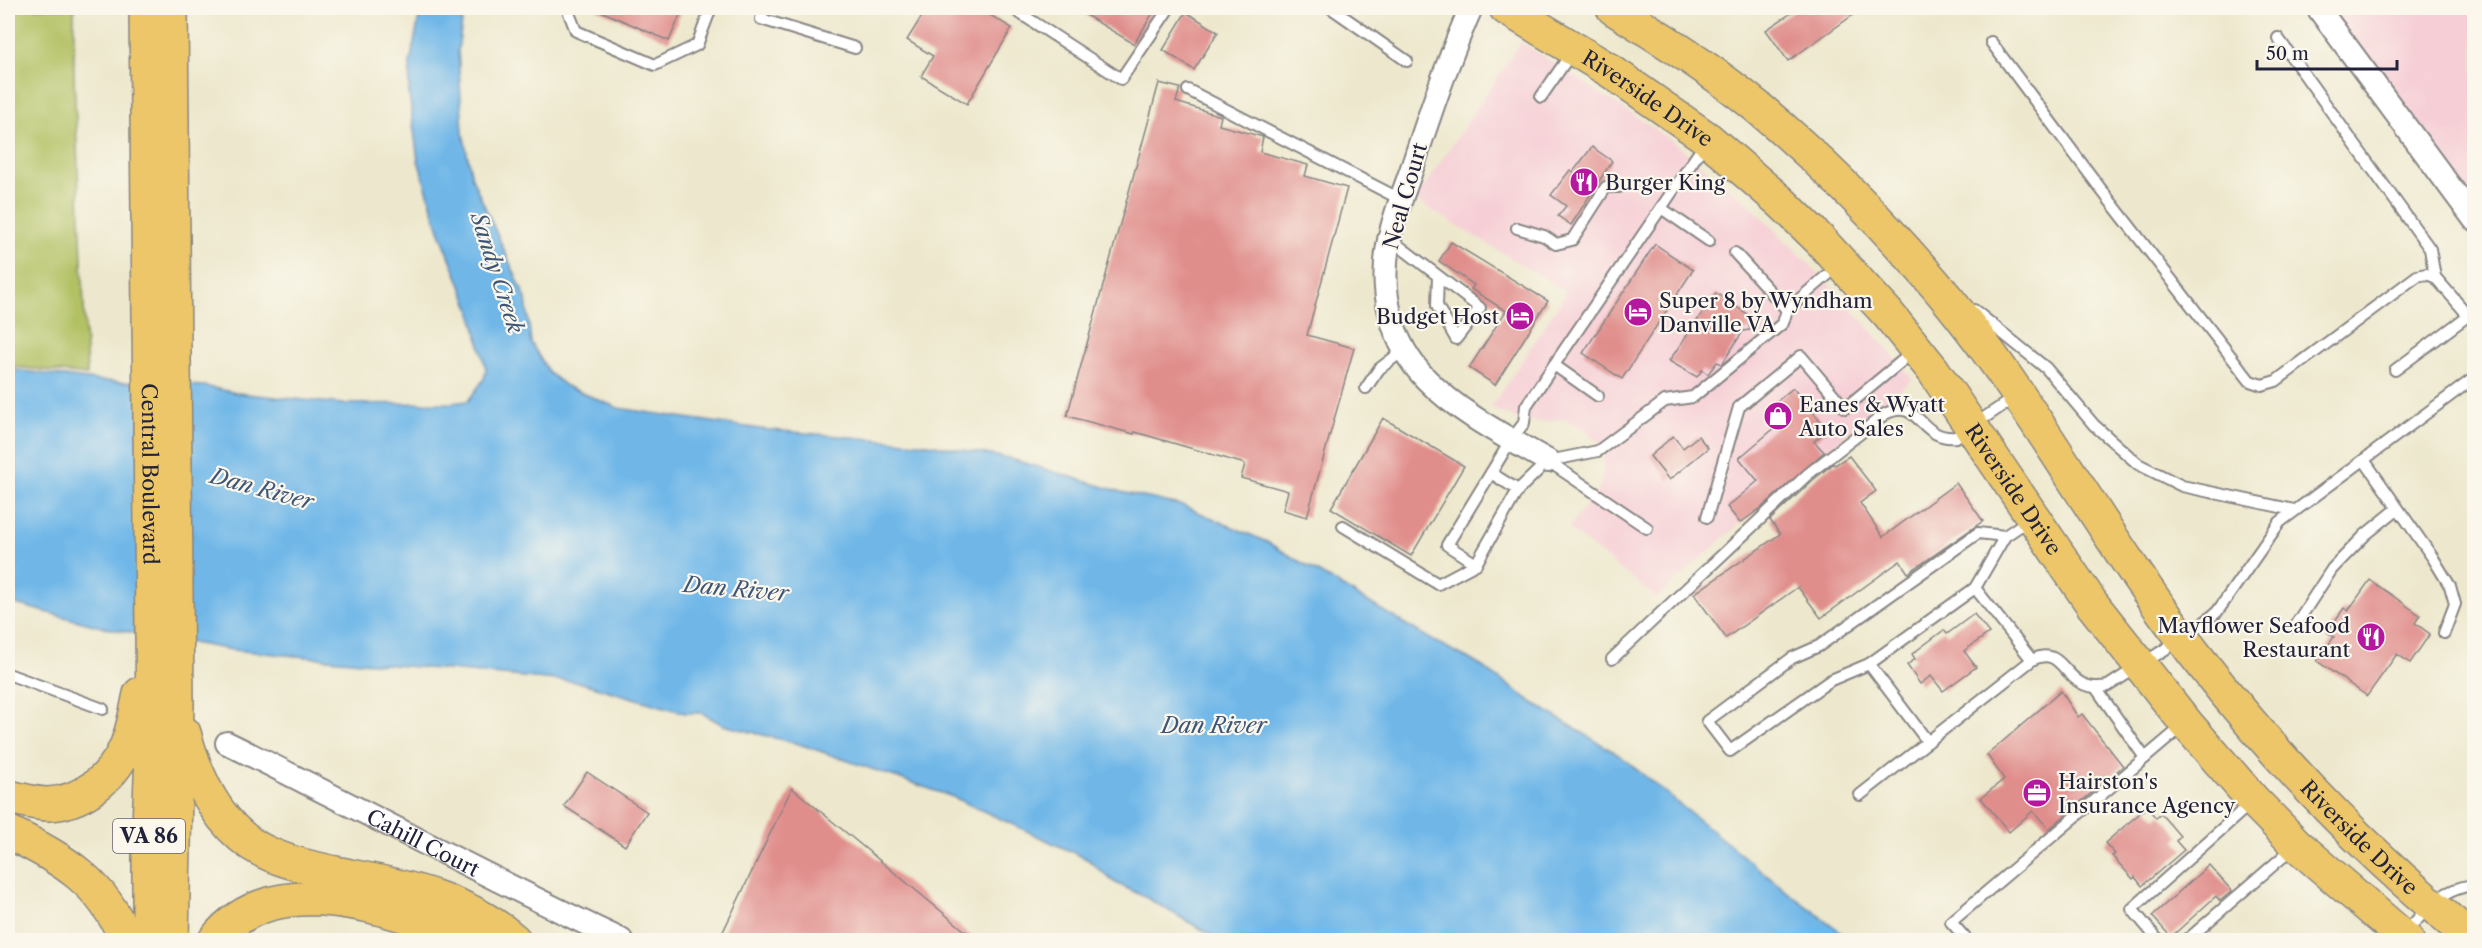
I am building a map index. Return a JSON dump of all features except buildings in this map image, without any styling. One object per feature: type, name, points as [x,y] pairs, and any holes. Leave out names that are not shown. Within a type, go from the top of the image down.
[{"type":"main road","name":"Central Boulevard","points":[[146,8],[177,705],[172,940]]},
{"type":"main road","name":"Central Boulevard","points":[[149,940],[149,825],[153,732],[152,643],[171,8]]},
{"type":"main road","name":"Riverside Drive","points":[[1506,8],[1609,70],[1708,140],[1781,202],[1841,263],[1888,314],[1916,349],[2092,604],[2186,723],[2254,801],[2297,845],[2404,939]]},
{"type":"main road","name":"Riverside Drive","points":[[1613,8],[1695,60],[1756,106],[1820,163],[1864,207],[1934,283],[1975,335],[2164,613],[2246,719],[2322,802],[2403,881],[2475,939]]},
{"type":"main road","points":[[8,797],[45,804],[63,803],[89,790],[114,768],[126,749],[133,728],[152,643]]},
{"type":"main road","points":[[177,705],[188,748],[202,782],[220,813],[232,828],[251,844],[273,856],[308,868],[386,883],[455,904],[490,922],[514,940]]},
{"type":"main road","points":[[8,832],[59,860],[88,881],[115,916],[126,940]]},
{"type":"main road","points":[[215,940],[235,921],[255,909],[301,898],[360,904],[406,915],[467,940]]},
{"type":"street","name":"Neal Court","points":[[1471,8],[1433,103],[1389,238],[1386,293],[1391,320],[1404,350],[1425,379],[1440,392],[1511,440],[1548,461]]},
{"type":"street","points":[[2319,8],[2475,219]]},
{"type":"street","name":"Cahill Court","points":[[227,743],[385,821],[525,895],[621,940]]},
{"type":"lane","points":[[567,8],[576,31],[655,65],[697,45],[711,8]]},
{"type":"lane","points":[[764,8],[761,19],[855,48]]},
{"type":"lane","points":[[1012,8],[1121,79],[1169,8]]},
{"type":"lane","points":[[1331,8],[1407,62]]},
{"type":"lane","points":[[2278,38],[2430,249],[2435,277]]},
{"type":"lane","points":[[1991,42],[2100,189],[2250,381],[2262,385],[2276,381],[2417,276],[2426,274],[2435,277],[2472,319],[2395,370]]},
{"type":"lane","points":[[1541,97],[1574,49]]},
{"type":"lane","points":[[1188,90],[1402,201]]},
{"type":"lane","points":[[1476,564],[1447,545],[1511,440],[1524,423],[1526,406],[1708,140]]},
{"type":"lane","points":[[1517,228],[1544,236],[1556,244],[1572,240],[1606,187],[1619,187]]},
{"type":"lane","points":[[1661,208],[1709,241]]},
{"type":"lane","points":[[1389,238],[1480,308],[1456,339],[1437,306],[1438,276]]},
{"type":"lane","points":[[1735,254],[1787,310]]},
{"type":"lane","points":[[1343,526],[1437,584],[1476,564],[1518,490],[1548,461],[1598,450],[1665,401],[1694,397],[1783,322],[1787,310],[1841,263]]},
{"type":"lane","points":[[1934,283],[1958,297],[2046,368],[2094,425],[2138,465],[2182,486],[2294,510]]},
{"type":"lane","points":[[1707,517],[1739,407],[1801,356],[1845,408],[1916,349]]},
{"type":"lane","points":[[1366,388],[1379,369],[1404,350]]},
{"type":"lane","points":[[1554,365],[1598,396]]},
{"type":"lane","points":[[1860,795],[2032,660],[2041,656],[2057,659],[2077,682],[2096,688],[2108,686],[2183,638],[2217,612],[2274,530],[2294,510],[2475,378]]},
{"type":"lane","points":[[1611,659],[1808,474],[1885,414],[1903,409],[1911,412],[1930,431],[1946,438],[1956,436],[1972,427],[2017,395]]},
{"type":"lane","points":[[2364,460],[2450,586],[2455,604],[2444,633]]},
{"type":"lane","points":[[1548,461],[1647,528]]},
{"type":"lane","points":[[1491,473],[1518,490]]},
{"type":"lane","points":[[2294,627],[2332,569],[2365,535],[2397,509]]},
{"type":"lane","points":[[2005,536],[1978,533],[1819,646],[1792,658],[1707,721],[1730,751],[1831,680],[1869,664],[1975,588],[2005,536],[2033,517]]},
{"type":"lane","points":[[1975,588],[2032,660]]},
{"type":"lane","points":[[1869,664],[1928,742]]},
{"type":"lane","points":[[8,674],[104,710]]},
{"type":"lane","points":[[2096,688],[2145,758]]},
{"type":"lane","points":[[1967,940],[1951,922],[2186,723]]},
{"type":"lane","points":[[2158,940],[2132,909],[2254,801]]},
{"type":"lane","points":[[2187,940],[2297,845]]},
{"type":"lane","points":[[2404,939],[2430,904],[2443,894],[2463,886],[2475,885]]},
{"type":"shaded area","points":[[2318,8],[2474,8],[2474,219]]},
{"type":"shaded area","points":[[1521,42],[1670,139],[1751,206],[1838,293],[1913,379],[1740,523],[1657,598],[1568,528],[1600,488],[1604,465],[1601,445],[1586,430],[1565,419],[1541,422],[1517,419],[1491,408],[1567,292],[1415,200]]},
{"type":"green space","points":[[8,8],[74,8],[74,77],[87,375],[8,366]]},
{"type":"water","name":"Dan River","points":[[421,8],[464,8],[458,50],[463,133],[472,178],[526,299],[531,343],[549,373],[566,386],[618,408],[760,429],[929,444],[1008,458],[1121,492],[1184,506],[1267,542],[1432,640],[1477,663],[1532,702],[1619,755],[1790,894],[1852,940],[1220,940],[1147,898],[1114,882],[1087,859],[953,797],[799,744],[723,725],[702,713],[685,713],[578,682],[232,650],[101,627],[8,602],[8,369],[103,381],[204,386],[237,393],[342,404],[468,401],[484,379],[486,369],[471,311],[439,230],[418,160],[409,94],[410,63]]},
{"type":"place","name":"Burger King","points":[[1584,182]]},
{"type":"place","name":"Super 8 by Wyndham Danville VA","points":[[1638,312]]},
{"type":"place","name":"Budget Host","points":[[1520,316]]},
{"type":"place","name":"Eanes & Wyatt Auto Sales","points":[[1778,416]]},
{"type":"place","name":"Mayflower Seafood Restaurant","points":[[2371,637]]},
{"type":"place","name":"Hairston's Insurance Agency","points":[[2037,793]]},
{"type":"water label","name":"Sandy Creek","points":[[497,273]]}]
